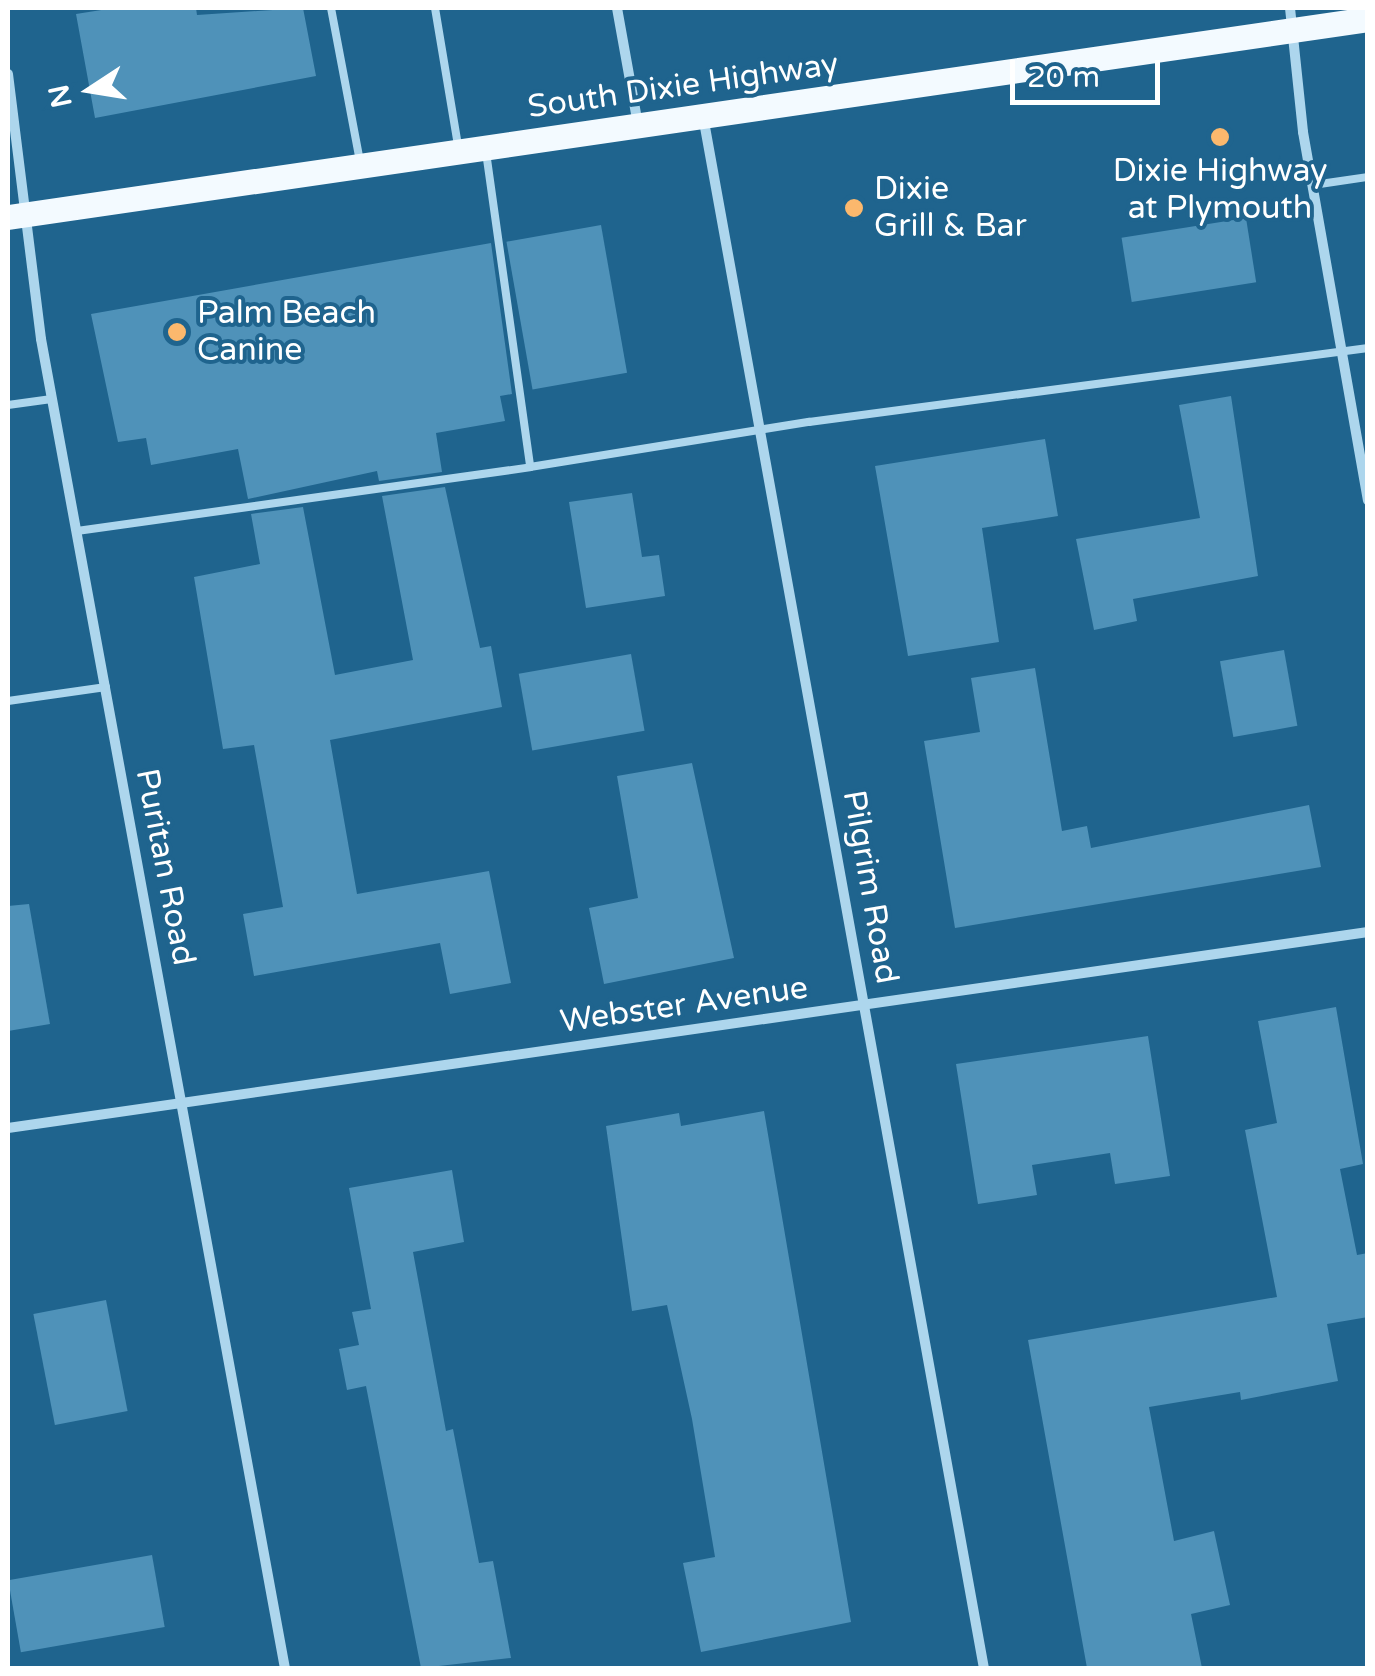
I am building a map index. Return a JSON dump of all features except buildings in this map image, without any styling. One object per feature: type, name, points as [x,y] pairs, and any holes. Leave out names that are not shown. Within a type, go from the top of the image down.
[{"type":"main road","name":"South Dixie Highway","points":[[18,216],[703,116],[1292,18],[1368,19]]},
{"type":"street","points":[[618,8],[638,125]]},
{"type":"street","points":[[1292,18],[1312,185],[1368,500]]},
{"type":"street","name":"Puritan Road","points":[[8,74],[18,216],[184,1102],[285,1668]]},
{"type":"street","name":"Pilgrim Road","points":[[703,116],[984,1668]]},
{"type":"street","name":"Webster Avenue","points":[[8,1128],[1368,932]]},
{"type":"lane","points":[[331,8],[360,166]]},
{"type":"lane","points":[[435,8],[472,150],[530,467]]},
{"type":"lane","points":[[1312,185],[1368,176]]},
{"type":"lane","points":[[77,531],[530,467],[760,429],[1368,348]]},
{"type":"lane","points":[[8,405],[52,399]]},
{"type":"lane","points":[[8,701],[106,688]]},
{"type":"place","name":"Dixie Highway at Plymouth","points":[[1220,137]]},
{"type":"place","name":"Dixie Grill & Bar","points":[[854,208]]},
{"type":"place","name":"Palm Beach Canine","points":[[177,332]]}]
